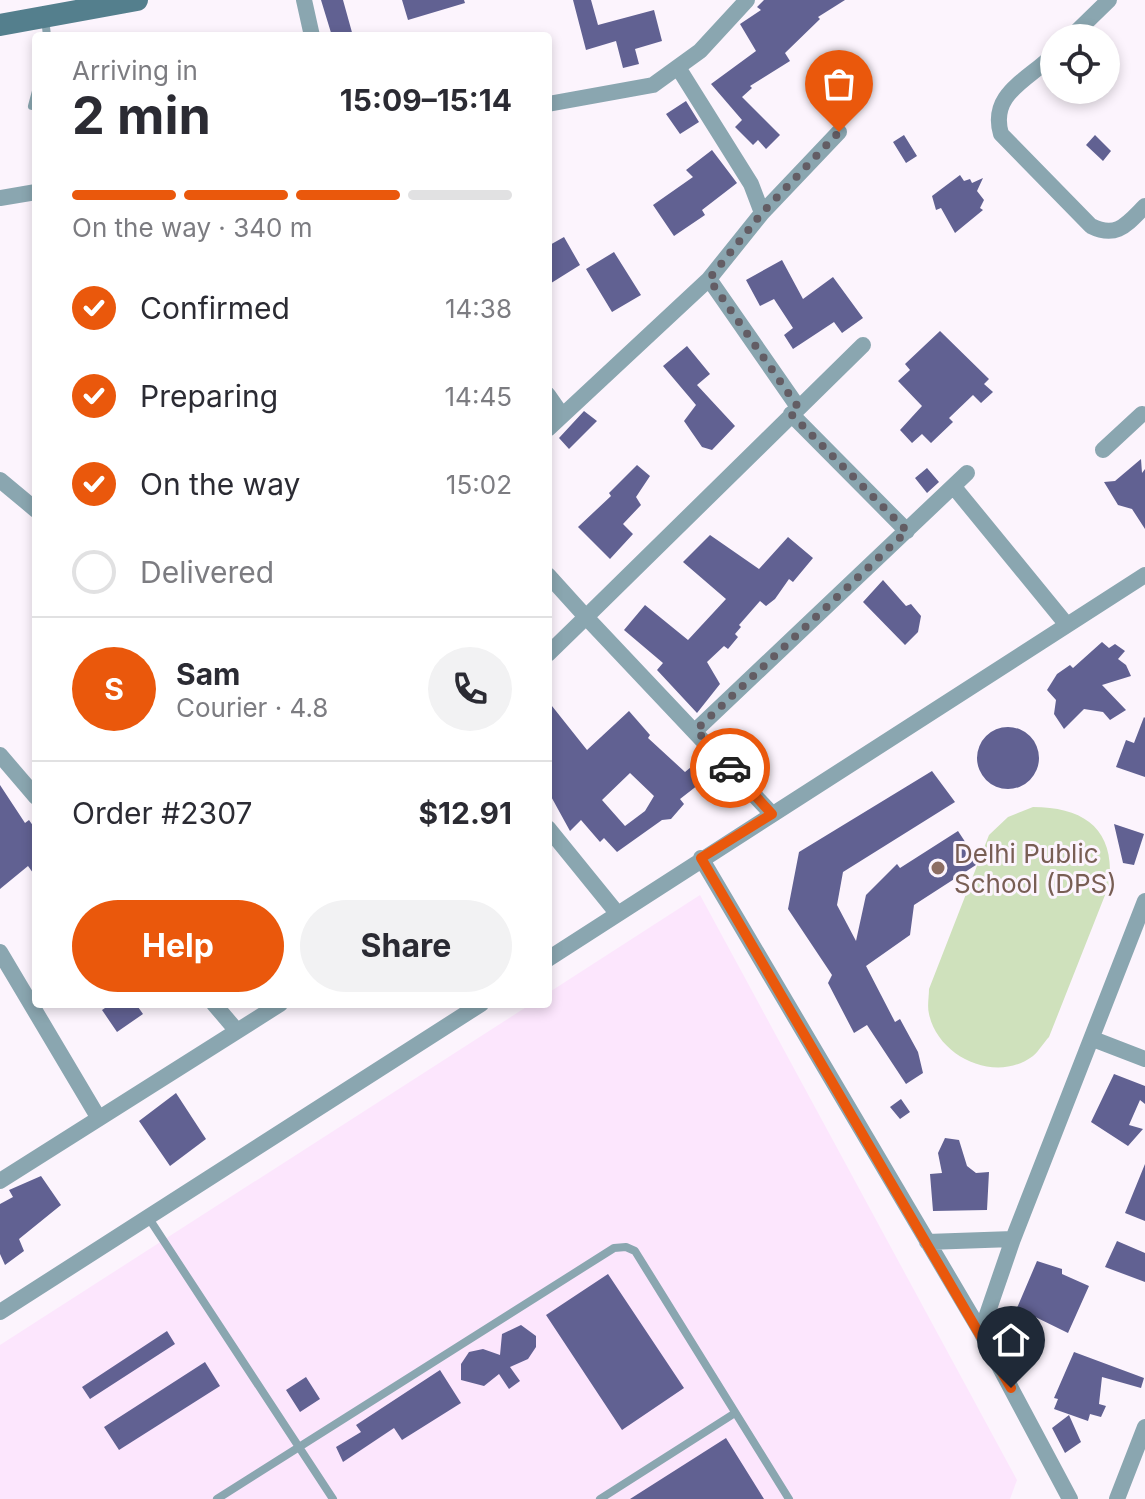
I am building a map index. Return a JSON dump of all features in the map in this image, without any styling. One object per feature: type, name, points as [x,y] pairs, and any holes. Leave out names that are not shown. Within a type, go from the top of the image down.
[{"type":"street","points":[[0,25],[137,0]]},
{"type":"street","points":[[304,0],[311,32]]},
{"type":"street","points":[[552,103],[653,85],[679,69],[747,0]]},
{"type":"street","points":[[1084,24],[1109,0]]},
{"type":"street","points":[[1040,66],[1000,101],[996,117],[1001,134],[1091,226],[1105,233],[1119,231],[1145,206]]},
{"type":"street","points":[[679,69],[751,184],[762,213]]},
{"type":"street","points":[[552,425],[709,279],[762,213],[839,132]]},
{"type":"street","points":[[0,198],[32,193]]},
{"type":"street","points":[[709,279],[794,410],[907,531]]},
{"type":"street","points":[[552,650],[863,345]]},
{"type":"street","points":[[552,401],[562,415]]},
{"type":"street","points":[[1103,450],[1144,414]]},
{"type":"street","points":[[696,730],[967,473]]},
{"type":"street","points":[[2,486],[32,507]]},
{"type":"street","points":[[954,487],[1067,625]]},
{"type":"street","points":[[552,956],[1145,575]]},
{"type":"street","points":[[552,579],[772,814]]},
{"type":"street","points":[[0,755],[32,792]]},
{"type":"street","points":[[552,833],[617,913]]},
{"type":"street","points":[[701,858],[981,1332],[1070,1499]]},
{"type":"street","points":[[981,1332],[1013,1239],[1145,901]]},
{"type":"street","points":[[0,952],[32,1006]]},
{"type":"street","points":[[33,1008],[98,1117]]},
{"type":"street","points":[[217,1008],[237,1031]]},
{"type":"street","points":[[0,1181],[274,1008]]},
{"type":"street","points":[[0,1312],[470,1008]]},
{"type":"street","points":[[1093,1039],[1145,1059]]},
{"type":"street","points":[[927,1242],[1013,1239]]},
{"type":"street","points":[[1117,1499],[1145,1427]]},
{"type":"lane","points":[[148,1217],[333,1499]]},
{"type":"lane","points":[[217,1499],[614,1248],[626,1247],[635,1251],[789,1499]]},
{"type":"lane","points":[[600,1499],[735,1413]]},
{"type":"shaded area","points":[[700,895],[1017,1480],[1010,1499],[0,1499],[0,1345],[525,1008],[552,1008],[552,990]]},
{"type":"green space","points":[[1033,807],[1068,811],[1093,825],[1102,836],[1107,850],[1109,885],[1049,1037],[1033,1056],[1018,1064],[986,1066],[970,1062],[944,1043],[929,1014],[929,989],[989,835],[1008,817]]},
{"type":"building","points":[[321,0],[343,0],[352,32],[331,32]]},
{"type":"building","points":[[402,0],[464,0],[465,3],[408,20]]},
{"type":"building","points":[[573,0],[591,0],[598,25],[654,10],[662,41],[635,49],[639,64],[623,68],[616,41],[586,50]]},
{"type":"building","points":[[764,0],[845,0],[818,17],[820,19],[785,53],[790,61],[750,86],[752,88],[742,97],[780,135],[766,149],[758,140],[753,145],[735,127],[742,120],[711,84],[756,51],[740,24],[761,10],[757,7]]},
{"type":"building","points":[[686,101],[699,122],[680,134],[666,114]]},
{"type":"building","points":[[904,135],[917,156],[906,163],[893,142]]},
{"type":"building","points":[[1095,135],[1111,151],[1103,161],[1086,145]]},
{"type":"building","points":[[712,150],[737,183],[702,210],[705,215],[674,236],[653,205],[693,177],[686,170]]},
{"type":"building","points":[[960,175],[964,181],[970,179],[972,183],[983,178],[977,191],[984,200],[980,208],[983,210],[955,233],[941,208],[936,210],[932,196]]},
{"type":"building","points":[[564,237],[580,265],[552,282],[552,244]]},
{"type":"building","points":[[614,252],[641,295],[612,312],[586,269]]},
{"type":"building","points":[[782,260],[803,299],[833,277],[863,318],[842,333],[834,322],[793,349],[784,335],[793,328],[774,299],[760,306],[746,280]]},
{"type":"building","points":[[940,331],[989,379],[984,384],[993,392],[981,403],[973,395],[949,418],[953,422],[931,443],[922,434],[912,443],[900,430],[922,406],[898,381],[910,370],[905,364]]},
{"type":"building","points":[[687,346],[710,374],[697,385],[735,426],[712,450],[702,447],[684,421],[696,405],[663,366]]},
{"type":"building","points":[[584,411],[597,421],[569,449],[559,438]]},
{"type":"building","points":[[1141,459],[1142,473],[1145,469],[1145,529],[1132,509],[1118,505],[1104,482],[1115,481]]},
{"type":"building","points":[[637,465],[650,476],[636,497],[641,505],[623,524],[633,534],[610,559],[578,527],[611,496],[609,493]]},
{"type":"building","points":[[927,468],[939,482],[927,493],[915,478]]},
{"type":"building","points":[[710,535],[759,569],[788,537],[813,558],[793,582],[789,579],[775,599],[766,606],[760,601],[739,625],[741,627],[735,634],[738,637],[728,649],[724,646],[707,662],[720,684],[697,713],[657,670],[663,663],[624,630],[645,605],[688,640],[726,599],[683,562]]},
{"type":"building","points":[[883,580],[906,606],[911,604],[921,616],[918,632],[905,645],[863,602]]},
{"type":"building","points":[[1102,642],[1109,648],[1115,644],[1125,651],[1118,659],[1126,665],[1131,676],[1102,685],[1126,710],[1110,720],[1103,712],[1084,709],[1064,729],[1054,714],[1056,700],[1047,690],[1057,674],[1070,665],[1073,668]]},
{"type":"building","points":[[552,706],[587,750],[629,711],[650,735],[648,738],[685,772],[702,758],[722,786],[709,798],[698,785],[680,799],[684,804],[671,819],[662,820],[617,852],[604,838],[600,842],[581,820],[570,831],[552,798]],"holes":[[[630,773],[654,796],[645,811],[625,826],[602,800]]]},
{"type":"building","points":[[1144,717],[1145,777],[1116,767],[1126,740],[1134,743]]},
{"type":"building","points":[[1008,727],[1020,729],[1030,736],[1037,746],[1037,770],[1030,780],[1020,787],[1008,789],[996,787],[986,780],[979,770],[977,758],[979,746],[986,736],[996,729]]},
{"type":"building","points":[[932,771],[955,802],[843,872],[837,905],[856,941],[866,895],[897,864],[900,868],[958,831],[979,863],[914,905],[910,935],[866,966],[895,1022],[900,1019],[918,1052],[923,1073],[906,1084],[867,1025],[854,1033],[828,983],[832,975],[788,909],[799,852]]},
{"type":"building","points":[[0,785],[25,823],[29,820],[32,824],[32,872],[28,866],[0,889]]},
{"type":"building","points":[[1114,824],[1144,834],[1134,865],[1123,863]]},
{"type":"building","points":[[139,1008],[143,1014],[117,1032],[102,1010]]},
{"type":"building","points":[[1114,1074],[1145,1086],[1145,1104],[1140,1100],[1129,1125],[1143,1129],[1128,1146],[1091,1122]]},
{"type":"building","points":[[176,1093],[206,1139],[170,1166],[139,1121]]},
{"type":"building","points":[[901,1099],[910,1112],[900,1119],[890,1107]]},
{"type":"building","points":[[945,1138],[959,1140],[967,1166],[976,1173],[989,1172],[987,1210],[933,1211],[930,1174],[942,1173],[938,1153]]},
{"type":"building","points":[[1145,1164],[1145,1221],[1125,1213]]},
{"type":"building","points":[[41,1176],[61,1205],[19,1239],[24,1251],[5,1265],[0,1254],[0,1204],[13,1197],[9,1190]]},
{"type":"building","points":[[1117,1241],[1145,1253],[1145,1282],[1105,1267]]},
{"type":"building","points":[[1037,1261],[1062,1269],[1062,1274],[1089,1286],[1068,1333],[1017,1308]]},
{"type":"building","points":[[608,1274],[684,1388],[622,1430],[546,1315]]},
{"type":"building","points":[[521,1325],[536,1336],[536,1347],[528,1359],[510,1367],[520,1381],[509,1389],[499,1374],[484,1386],[461,1380],[461,1364],[469,1352],[483,1349],[500,1355],[502,1334]]},
{"type":"building","points":[[167,1331],[175,1344],[90,1399],[82,1387]]},
{"type":"building","points":[[1074,1352],[1144,1378],[1141,1388],[1102,1377],[1099,1404],[1106,1406],[1101,1417],[1090,1414],[1088,1421],[1054,1409],[1058,1399],[1054,1398]]},
{"type":"building","points":[[205,1362],[220,1386],[119,1450],[104,1427]]},
{"type":"building","points":[[440,1370],[461,1403],[402,1440],[394,1428],[343,1462],[336,1447],[361,1432],[356,1425]]},
{"type":"building","points":[[306,1377],[320,1399],[300,1412],[286,1390]]},
{"type":"building","points":[[1069,1415],[1081,1442],[1065,1453],[1052,1428]]},
{"type":"building","points":[[726,1438],[764,1499],[630,1499]]},
{"type":"way so far","points":[[730,768],[696,730],[907,531],[791,414],[798,407],[709,279],[762,213],[839,132]]},
{"type":"place","name":"Delhi Public School (DPS)","points":[[938,868]]},
{"type":"route","points":[[730,768],[772,814],[701,858],[1011,1388]]}]
